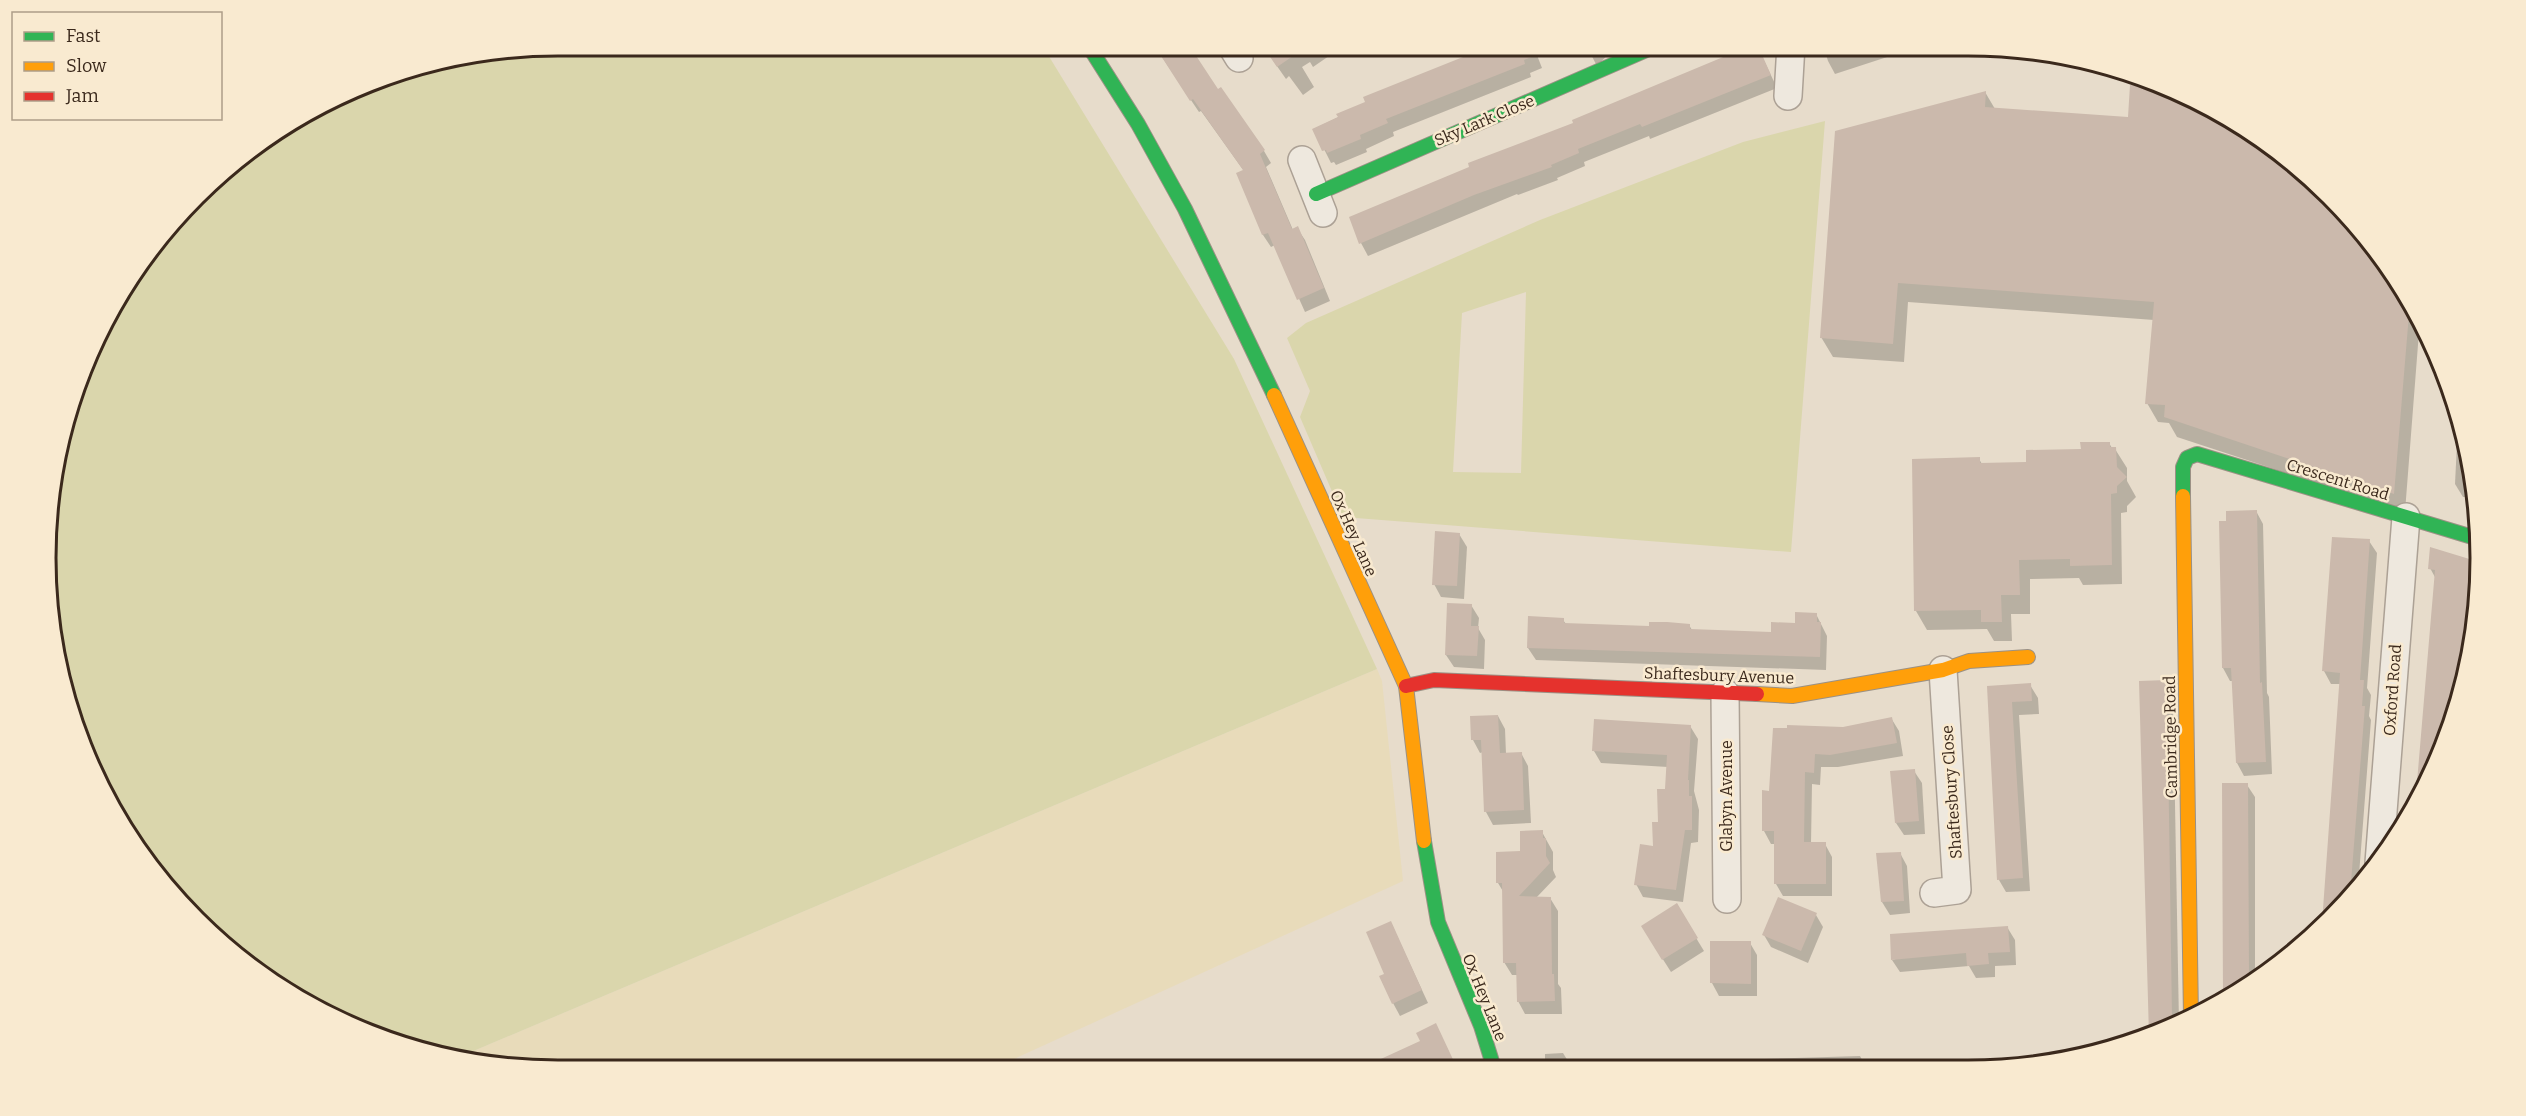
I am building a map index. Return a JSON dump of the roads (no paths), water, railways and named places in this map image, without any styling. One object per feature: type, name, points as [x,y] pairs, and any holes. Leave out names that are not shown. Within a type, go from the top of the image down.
[{"type":"street","name":"Ox Hey Lane","points":[[1095,56],[1138,124],[1185,209],[1253,349],[1406,686],[1426,857],[1438,922],[1481,1026],[1492,1060]]},
{"type":"street","name":"Sky Lark Close","points":[[1302,160],[1319,203],[1633,56]]},
{"type":"street","points":[[1788,96],[1790,56]]},
{"type":"street","name":"Crescent Road","points":[[2187,458],[2197,454],[2469,536]]},
{"type":"street","name":"Cambridge Road","points":[[2187,458],[2183,467],[2191,1009]]},
{"type":"street","name":"Oxford Road","points":[[2380,845],[2406,517]]},
{"type":"street","name":"Shaftesbury Avenue","points":[[1406,686],[1434,680],[1792,696],[1944,670],[1969,661],[2028,657]]},
{"type":"street","name":"Shaftesbury Close","points":[[1934,893],[1958,891],[1944,670]]},
{"type":"street","name":"Glabyn Avenue","points":[[1725,693],[1727,899]]}]
